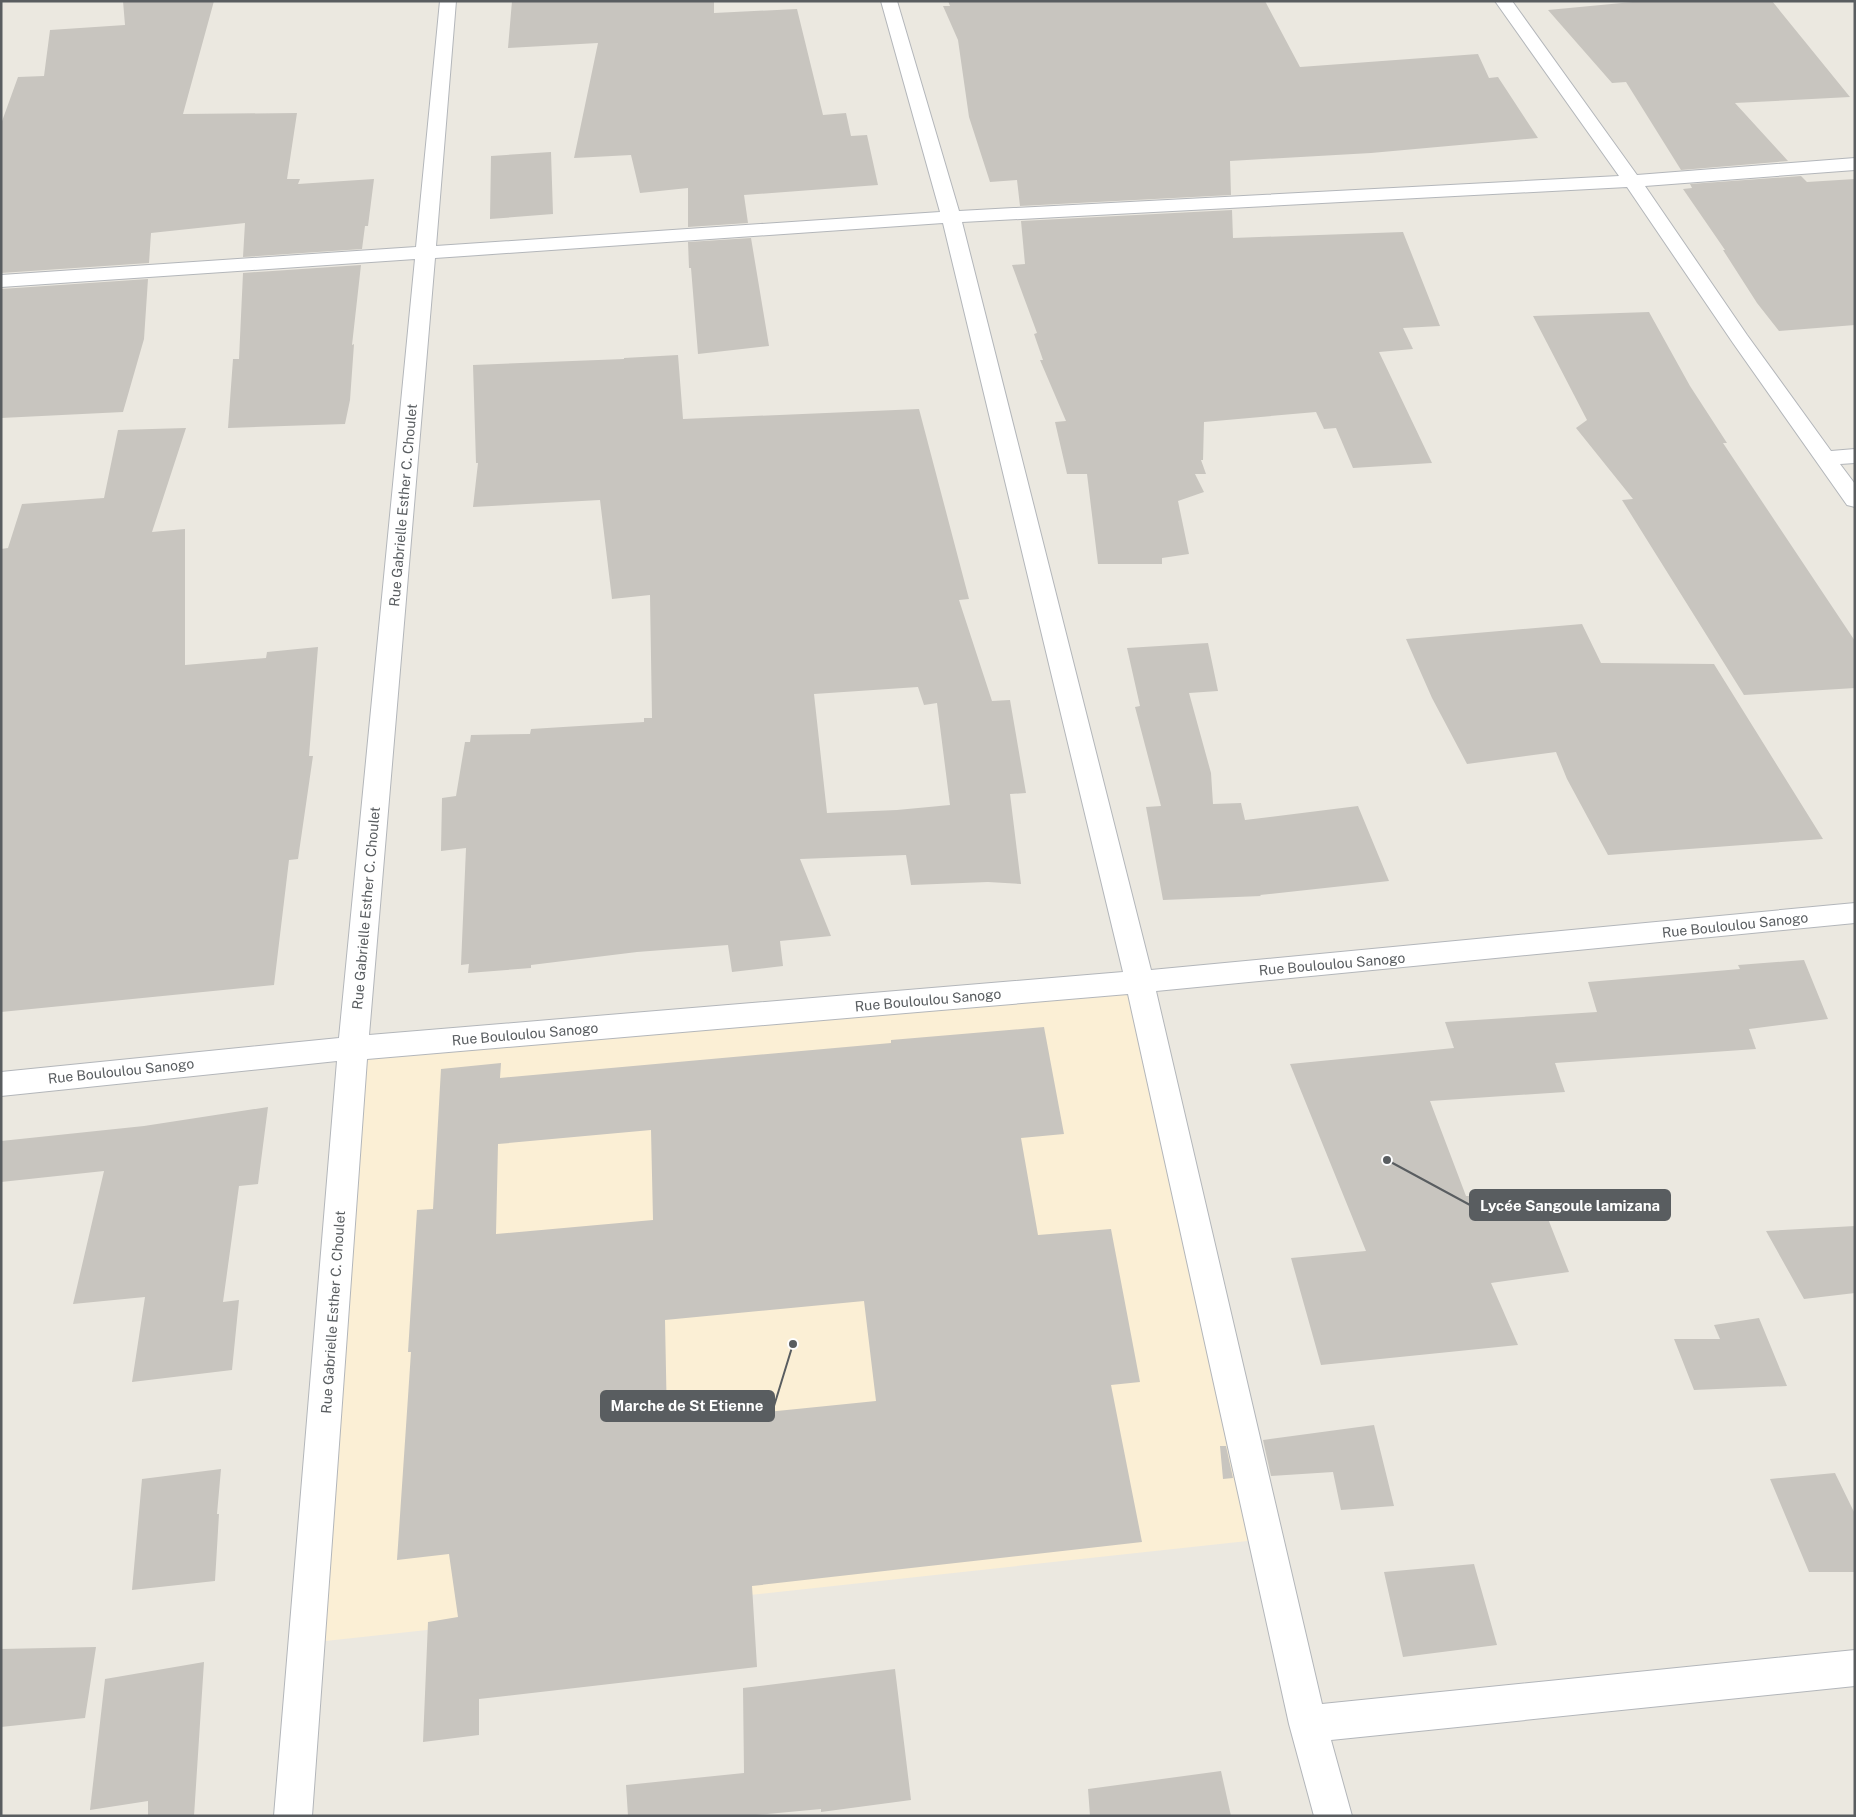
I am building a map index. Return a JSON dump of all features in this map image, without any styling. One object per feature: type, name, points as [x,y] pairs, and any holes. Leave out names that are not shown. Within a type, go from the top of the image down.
[{"type":"street","name":"Rue Gabrielle Esther C. Choulet","points":[[293,1816],[353,1048],[448,1]]},
{"type":"street","points":[[889,1],[951,216],[1140,982],[1308,1724],[1333,1816]]},
{"type":"street","points":[[1503,1],[1632,181],[1740,339],[1855,500]]},
{"type":"street","points":[[1,281],[951,216],[1632,181],[1855,164]]},
{"type":"street","points":[[1825,458],[1855,456]]},
{"type":"street","name":"Rue Bouloulou Sanogo","points":[[1,1084],[353,1048],[1140,982],[1855,913]]},
{"type":"street","points":[[1308,1724],[1855,1668]]},
{"type":"shaded area","points":[[1140,982],[1266,1539],[307,1643],[353,1048]]},
{"type":"building","points":[[123,1],[214,1],[183,114],[297,113],[287,179],[300,179],[298,184],[374,179],[368,226],[365,226],[362,249],[243,257],[245,223],[151,233],[149,263],[1,273],[1,124],[18,77],[44,76],[50,30],[125,25]]},
{"type":"building","points":[[512,1],[714,1],[714,13],[797,9],[823,115],[846,113],[851,136],[867,135],[878,185],[744,195],[748,223],[688,227],[688,188],[640,193],[631,155],[574,158],[598,43],[508,48]]},
{"type":"building","points":[[948,1],[1265,1],[1300,67],[1478,54],[1489,78],[1498,77],[1538,138],[1371,153],[1230,161],[1231,195],[1020,206],[1017,180],[990,182],[969,117],[958,40],[943,6],[950,6]]},
{"type":"building","points":[[1643,1],[1772,1],[1850,97],[1735,103],[1788,161],[1681,170],[1626,82],[1612,83],[1548,10]]},
{"type":"building","points":[[551,152],[553,214],[490,219],[491,156]]},
{"type":"building","points":[[1801,176],[1807,182],[1855,179],[1855,325],[1779,331],[1757,303],[1723,250],[1725,250],[1683,189],[1692,188],[1690,184]]},
{"type":"building","points":[[1232,210],[1233,238],[1403,232],[1440,326],[1403,328],[1413,349],[1379,352],[1432,463],[1353,468],[1336,428],[1324,429],[1316,412],[1204,422],[1203,460],[1201,460],[1206,474],[1195,474],[1204,492],[1178,501],[1189,554],[1162,558],[1162,564],[1098,564],[1087,474],[1067,474],[1055,422],[1066,421],[1040,360],[1043,360],[1034,334],[1037,333],[1012,265],[1025,264],[1021,221]]},
{"type":"building","points":[[751,238],[769,346],[698,354],[688,242]]},
{"type":"building","points":[[361,265],[352,345],[354,344],[350,400],[345,424],[228,428],[233,359],[239,359],[243,273]]},
{"type":"building","points":[[148,279],[144,339],[123,412],[1,418],[1,289]]},
{"type":"building","points":[[1649,312],[1690,386],[1727,443],[1723,443],[1855,641],[1855,688],[1744,695],[1622,500],[1633,499],[1576,428],[1587,420],[1533,316]]},
{"type":"building","points":[[678,355],[683,419],[919,409],[969,599],[959,600],[992,701],[1010,700],[1026,793],[1010,794],[1021,884],[988,882],[911,885],[906,855],[800,859],[831,936],[780,941],[783,966],[732,972],[728,945],[637,952],[531,965],[531,968],[468,973],[469,964],[461,965],[466,848],[441,851],[442,798],[456,796],[465,742],[470,742],[471,735],[530,734],[531,729],[644,722],[644,718],[652,718],[650,595],[612,599],[600,500],[473,507],[478,463],[476,463],[473,365]],"holes":[[[918,687],[924,705],[937,703],[950,805],[897,810],[827,813],[814,694]]]},
{"type":"building","points":[[186,428],[152,532],[185,529],[185,665],[266,658],[267,652],[318,647],[309,756],[313,756],[298,859],[289,860],[274,985],[1,1012],[1,549],[8,548],[22,504],[104,498],[118,430]]},
{"type":"building","points":[[1582,624],[1601,663],[1714,664],[1823,839],[1608,855],[1567,779],[1556,752],[1467,764],[1432,698],[1406,639]]},
{"type":"building","points":[[1208,643],[1218,691],[1189,693],[1211,773],[1213,804],[1241,803],[1245,820],[1358,806],[1389,881],[1261,896],[1163,900],[1146,807],[1161,806],[1135,707],[1140,706],[1127,648]]},
{"type":"building","points":[[1804,960],[1828,1019],[1749,1029],[1756,1049],[1555,1063],[1565,1092],[1430,1101],[1466,1196],[1539,1196],[1569,1272],[1491,1283],[1518,1345],[1321,1365],[1291,1258],[1366,1251],[1290,1064],[1454,1048],[1445,1022],[1597,1012],[1588,982],[1740,969],[1738,965]]},
{"type":"building","points":[[1044,1027],[1064,1134],[1021,1138],[1038,1235],[1111,1229],[1140,1382],[1111,1385],[1142,1542],[752,1586],[757,1667],[479,1699],[479,1735],[423,1742],[428,1622],[458,1617],[449,1554],[397,1560],[411,1352],[408,1352],[417,1210],[433,1209],[441,1069],[501,1063],[500,1078],[891,1043],[891,1040]],"holes":[[[651,1130],[653,1220],[496,1234],[498,1144]],[[864,1301],[876,1401],[667,1422],[665,1320]]]},
{"type":"building","points":[[268,1107],[258,1184],[239,1186],[223,1302],[239,1300],[232,1370],[132,1382],[145,1297],[73,1304],[104,1171],[1,1182],[1,1141],[144,1126]]},
{"type":"building","points":[[1855,1226],[1855,1293],[1804,1299],[1766,1231]]},
{"type":"building","points":[[1759,1318],[1787,1386],[1694,1390],[1674,1339],[1720,1339],[1714,1325]]},
{"type":"building","points":[[1374,1425],[1394,1506],[1341,1510],[1333,1472],[1271,1476],[1263,1440]]},
{"type":"building","points":[[1220,1446],[1226,1446],[1233,1478],[1223,1479]]},
{"type":"building","points":[[221,1469],[217,1514],[219,1514],[215,1581],[132,1590],[142,1479]]},
{"type":"building","points":[[1835,1473],[1855,1514],[1855,1572],[1809,1572],[1770,1479]]},
{"type":"building","points":[[1474,1564],[1497,1645],[1403,1657],[1384,1572]]},
{"type":"building","points":[[96,1647],[85,1718],[1,1727],[1,1649]]},
{"type":"building","points":[[204,1662],[194,1816],[148,1816],[148,1801],[90,1810],[105,1679]]},
{"type":"building","points":[[895,1669],[911,1800],[821,1812],[821,1809],[745,1816],[628,1816],[626,1785],[744,1773],[743,1688]]},
{"type":"building","points":[[1221,1771],[1231,1816],[1090,1816],[1088,1789]]},
{"type":"place","name":"Lycée Sangoule lamizana","points":[[1387,1160]]},
{"type":"place","name":"Marche de St Etienne","points":[[793,1344]]}]
